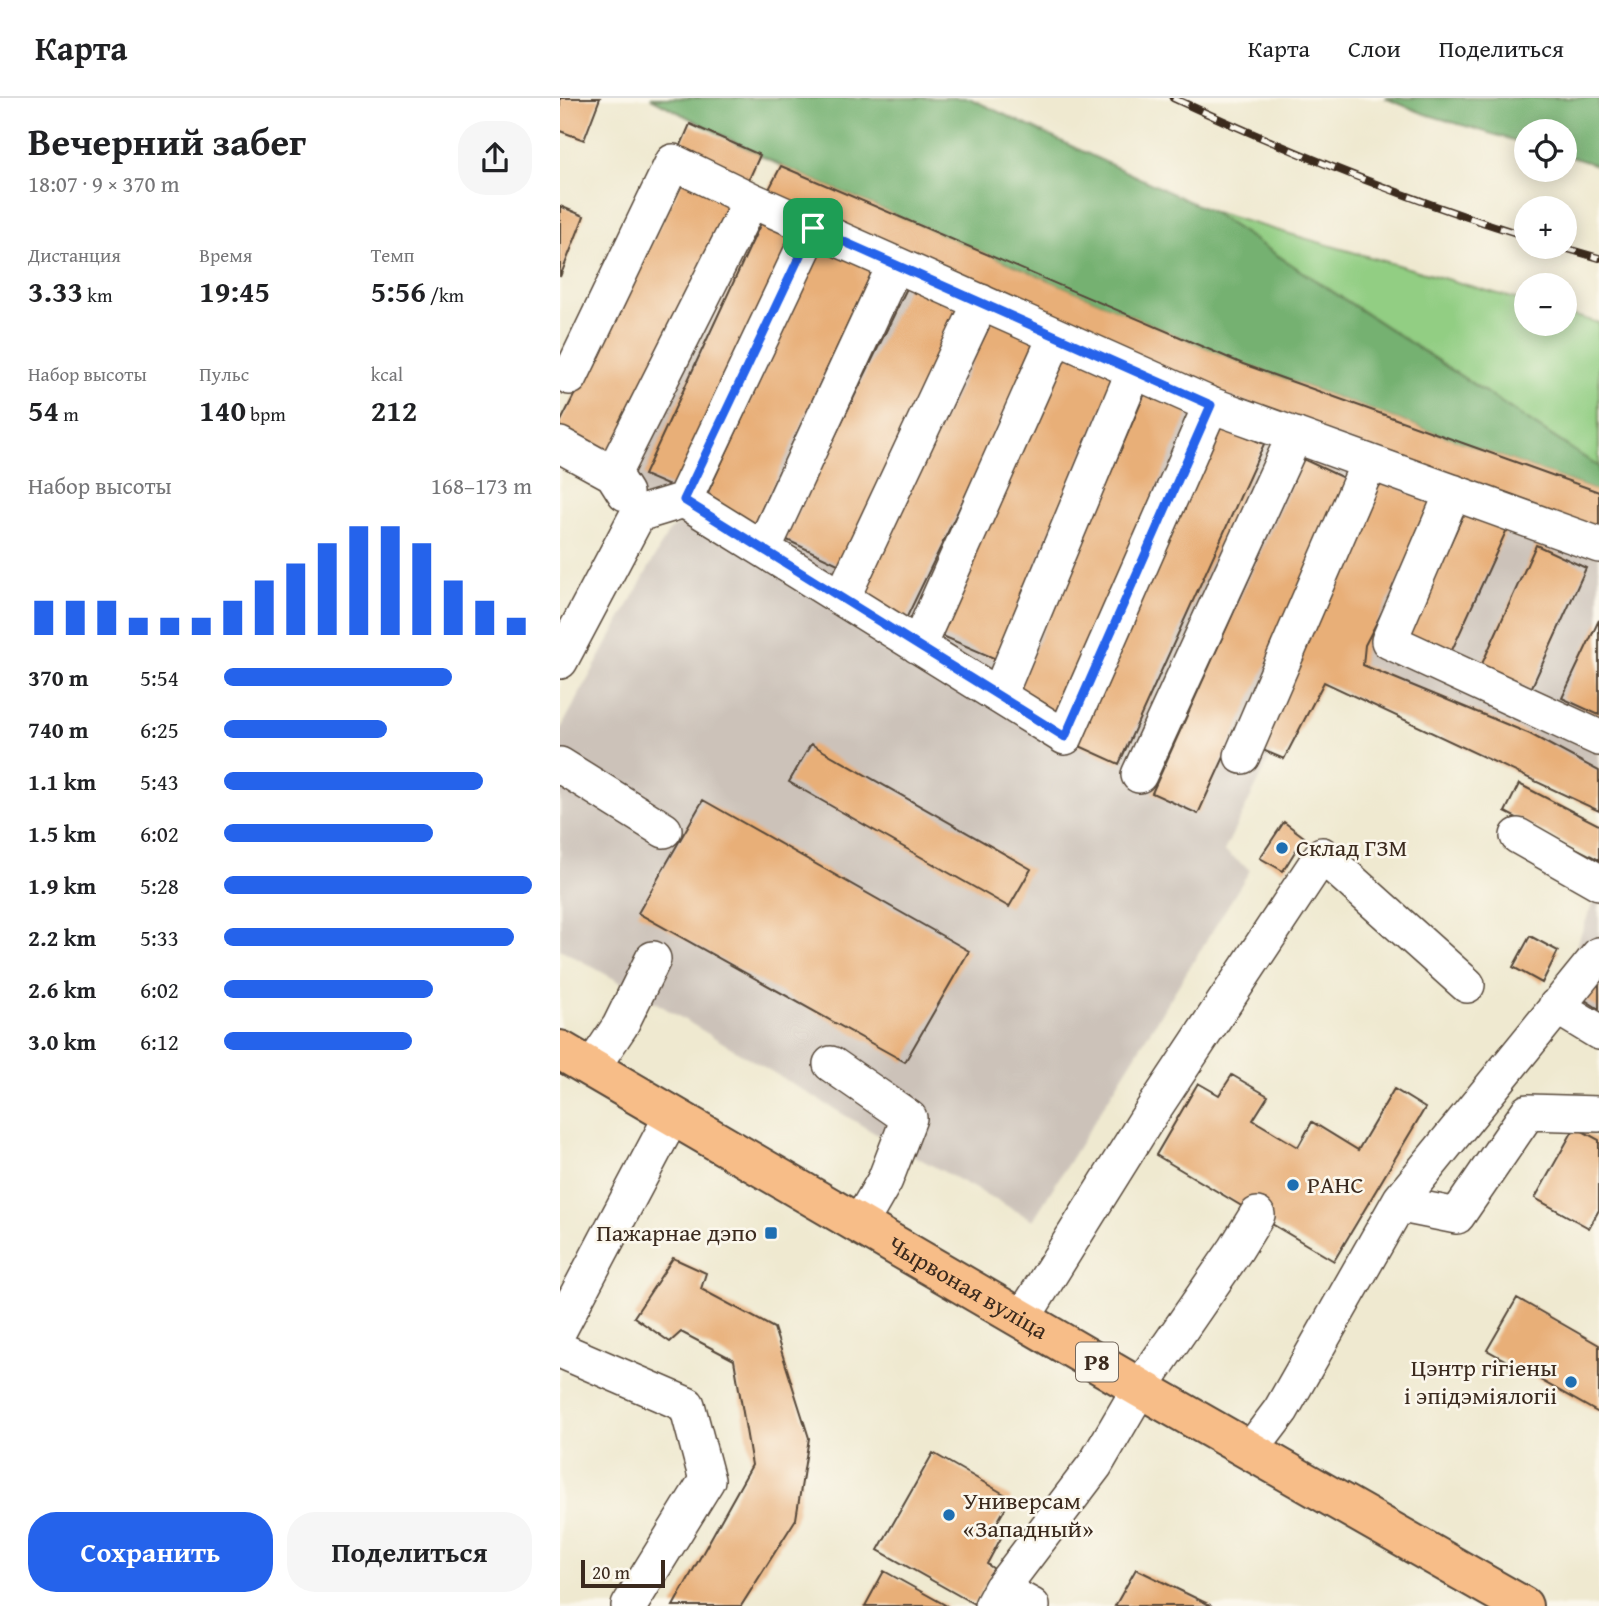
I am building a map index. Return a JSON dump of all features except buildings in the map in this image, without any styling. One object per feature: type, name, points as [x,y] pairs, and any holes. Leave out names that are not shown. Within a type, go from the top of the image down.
[{"type":"main road","name":"Чырвоная вуліца","points":[[576,1059],[1140,1388],[1523,1606]]},
{"type":"street","points":[[563,382],[673,162],[751,200],[1211,405],[1599,545]]},
{"type":"street","points":[[613,474],[751,200]]},
{"type":"street","points":[[560,661],[638,514],[684,500],[813,228]]},
{"type":"street","points":[[764,550],[895,265]]},
{"type":"street","points":[[842,598],[981,302]]},
{"type":"street","points":[[918,646],[1056,336]]},
{"type":"street","points":[[999,695],[1134,371]]},
{"type":"street","points":[[684,500],[1065,737],[1211,405]]},
{"type":"street","points":[[1139,775],[1295,435]]},
{"type":"street","points":[[560,445],[613,474],[638,514]]},
{"type":"street","points":[[1242,756],[1369,462]]},
{"type":"street","points":[[1453,492],[1390,641],[1599,738]]},
{"type":"street","points":[[560,765],[663,830]]},
{"type":"street","points":[[1518,836],[1599,882]]},
{"type":"street","points":[[1023,1319],[1145,1122],[1322,855],[1467,985]]},
{"type":"street","points":[[1250,1451],[1281,1410],[1401,1199],[1599,955]]},
{"type":"street","points":[[576,1059],[621,1026],[653,958]]},
{"type":"street","points":[[1556,1006],[1599,1032]]},
{"type":"street","points":[[831,1064],[909,1118],[885,1180],[859,1224]]},
{"type":"street","points":[[1401,1199],[1412,1207],[1457,1216],[1528,1112],[1599,1114]]},
{"type":"street","points":[[560,1328],[672,1116]]},
{"type":"street","points":[[1032,1606],[997,1598],[1095,1465],[1140,1388],[1257,1215]]},
{"type":"street","points":[[560,1350],[687,1405],[701,1455],[707,1480],[629,1606]]},
{"type":"shaded area","points":[[781,166],[1243,364],[1599,492],[1599,811],[1324,683],[1284,759],[1272,754],[1224,851],[1250,870],[1033,1220],[898,1147],[638,992],[560,949],[560,730],[669,531],[685,518],[617,484]]},
{"type":"shaded area","points":[[1599,886],[1599,1022],[1558,995]]},
{"type":"green space","points":[[651,98],[969,98],[1210,211],[1599,467],[1599,492],[1243,364],[781,166]]},
{"type":"green space","points":[[1385,98],[1599,98],[1599,166],[1577,159],[1577,119],[1514,119],[1514,140],[1425,114]]},
{"type":"green space","points":[[1210,211],[1514,299],[1514,336],[1577,336],[1577,317],[1599,323],[1599,467]]},
{"type":"railway","points":[[1173,98],[1347,173],[1514,232]]},
{"type":"railway","points":[[1577,252],[1599,258]]},
{"type":"place","name":"Склад ГЗМ","points":[[1282,848]]},
{"type":"place","name":"РАНС","points":[[1293,1185]]},
{"type":"place","name":"Пажарнае дэпо","points":[[771,1233]]},
{"type":"place","name":"Цэнтр гігіены і эпідэміялогіі","points":[[1571,1382]]},
{"type":"place","name":"Универсам «Западный»","points":[[949,1515]]},
{"type":"route","points":[[813,228],[1211,405],[1065,737],[684,500],[813,228]]}]
